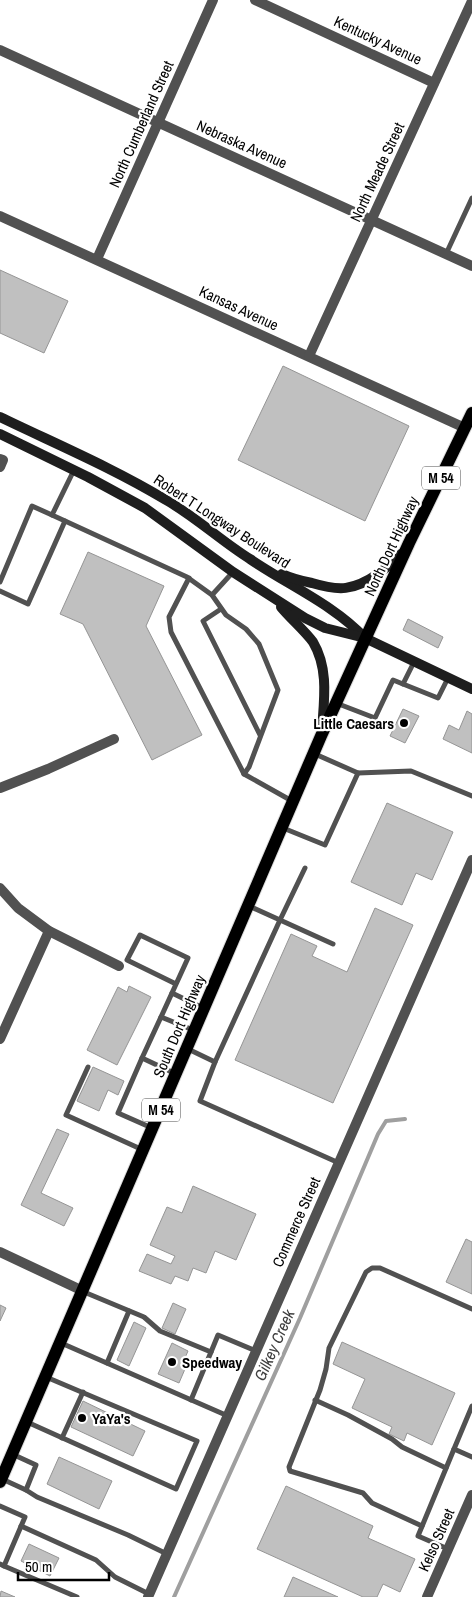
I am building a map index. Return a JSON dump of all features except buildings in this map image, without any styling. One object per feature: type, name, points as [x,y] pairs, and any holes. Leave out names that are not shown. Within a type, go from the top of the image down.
[{"type":"main road","name":"North Dort Highway","points":[[365,638],[472,413]]},
{"type":"main road","name":"South Dort Highway","points":[[1,1480],[321,736],[365,638]]},
{"type":"street","name":"North Cumberland Street","points":[[97,259],[213,0]]},
{"type":"street","name":"Kentucky Avenue","points":[[255,0],[434,83]]},
{"type":"street","name":"North Meade Street","points":[[309,356],[472,1]]},
{"type":"street","name":"Nebraska Avenue","points":[[0,50],[472,266]]},
{"type":"street","name":"Kansas Avenue","points":[[0,216],[465,428]]},
{"type":"street","name":"Robert T Longway Boulevard","points":[[0,417],[107,468],[168,501],[249,559],[337,613],[352,624],[365,638]]},
{"type":"street","name":"Robert T Longway Boulevard","points":[[0,434],[145,508],[233,572],[305,618],[325,628],[365,638],[472,689]]},
{"type":"street","points":[[75,453],[80,462],[77,472]]},
{"type":"street","points":[[249,559],[287,576],[336,590],[361,584],[371,578],[395,562],[409,543]]},
{"type":"street","points":[[276,600],[292,621],[312,640],[320,656],[324,671],[325,697],[321,736]]},
{"type":"street","points":[[0,788],[114,739]]},
{"type":"street","name":"Commerce Street","points":[[149,1595],[472,860]]},
{"type":"street","points":[[0,888],[18,908],[49,931],[119,966]]},
{"type":"street","points":[[0,1039],[3,1023],[49,931]]},
{"type":"street","points":[[0,1252],[83,1292]]},
{"type":"street","name":"Kelso Street","points":[[427,1597],[472,1495]]},
{"type":"lane","points":[[446,254],[472,198]]},
{"type":"lane","points":[[52,515],[77,472]]},
{"type":"lane","points":[[0,582],[32,506],[189,578],[212,595],[226,615],[246,629],[259,644],[278,690],[249,767],[244,774]]},
{"type":"lane","points":[[0,591],[28,604],[65,521]]},
{"type":"lane","points":[[212,595],[233,572]]},
{"type":"lane","points":[[189,578],[169,617],[171,632],[244,774],[293,801]]},
{"type":"lane","points":[[221,609],[203,621],[260,736]]},
{"type":"lane","points":[[403,684],[414,661]]},
{"type":"lane","points":[[336,703],[375,718],[393,680],[438,698],[448,678]]},
{"type":"lane","points":[[314,754],[358,773],[411,771],[472,796]]},
{"type":"lane","points":[[282,828],[325,845],[358,773]]},
{"type":"lane","points":[[305,868],[215,1062],[200,1102],[339,1162]]},
{"type":"lane","points":[[249,906],[333,944]]},
{"type":"lane","points":[[153,1129],[118,1112],[188,958],[140,935],[127,960],[176,984]]},
{"type":"lane","points":[[172,993],[205,1008]]},
{"type":"lane","points":[[162,1017],[195,1031]]},
{"type":"lane","points":[[187,1049],[215,1062]]},
{"type":"lane","points":[[142,1058],[176,1075]]},
{"type":"lane","points":[[88,1067],[66,1115],[144,1150]]},
{"type":"lane","points":[[422,1526],[372,1504],[363,1493],[290,1471],[289,1467],[316,1400],[326,1369],[329,1348],[366,1272],[372,1268],[380,1268],[472,1309]]},
{"type":"lane","points":[[83,1292],[144,1317],[160,1331],[211,1352]]},
{"type":"lane","points":[[107,1363],[129,1311]]},
{"type":"lane","points":[[191,1400],[218,1335],[256,1351]]},
{"type":"lane","points":[[61,1343],[228,1416]]},
{"type":"lane","points":[[26,1422],[176,1489],[198,1440],[46,1377]]},
{"type":"lane","points":[[62,1438],[83,1392]]},
{"type":"lane","points":[[316,1400],[392,1439],[402,1447],[446,1468]]},
{"type":"lane","points":[[448,1549],[418,1536],[472,1406]]},
{"type":"lane","points":[[454,1449],[472,1457]]},
{"type":"lane","points":[[12,1454],[36,1465],[26,1490]]},
{"type":"lane","points":[[1,1480],[167,1554]]},
{"type":"lane","points":[[0,1506],[25,1517],[2,1565],[77,1597]]},
{"type":"lane","points":[[21,1526],[96,1560],[115,1577],[149,1595]]},
{"type":"waterway","name":"Gilkey Creek","points":[[174,1597],[300,1318],[378,1134],[386,1121],[405,1119]]},
{"type":"place","name":"Little Caesars","points":[[404,723]]},
{"type":"place","name":"Speedway","points":[[172,1362]]},
{"type":"place","name":"YaYa's","points":[[82,1418]]}]
